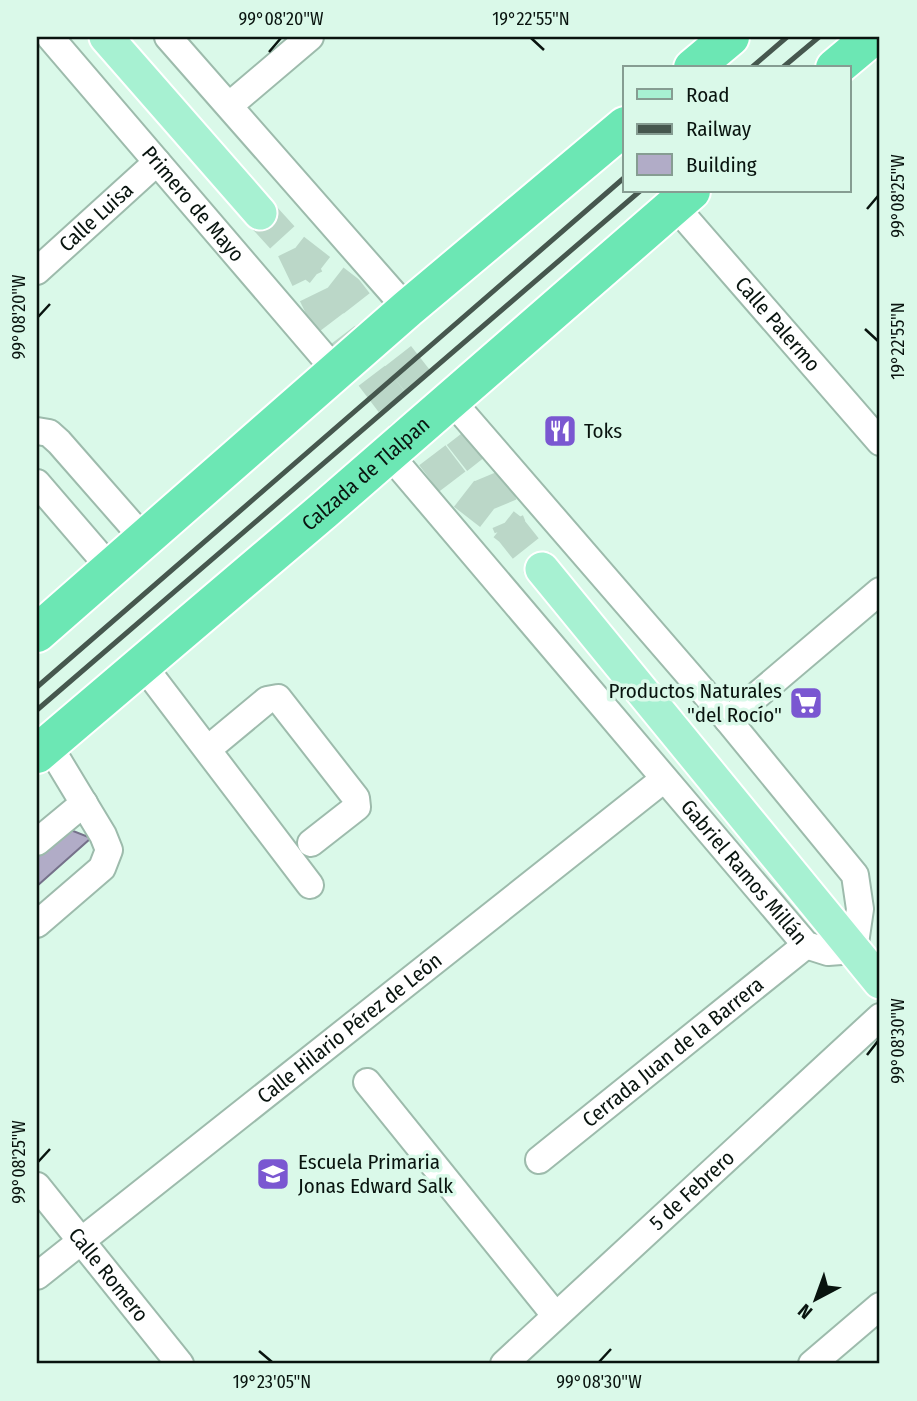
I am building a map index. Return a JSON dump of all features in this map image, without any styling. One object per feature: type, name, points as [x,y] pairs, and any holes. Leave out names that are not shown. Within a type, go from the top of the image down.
[{"type":"highway","points":[[695,66],[730,37]]},
{"type":"highway","points":[[837,66],[873,37]]},
{"type":"highway","points":[[37,633],[407,309],[623,128]]},
{"type":"highway","name":"Calzada de Tlalpan","points":[[42,749],[323,511],[683,198]]},
{"type":"main road","points":[[106,37],[260,214]]},
{"type":"main road","points":[[542,569],[880,982]]},
{"type":"street","name":"Primero de Mayo","points":[[51,37],[337,371]]},
{"type":"street","points":[[169,37],[407,309]]},
{"type":"street","points":[[230,106],[310,37]]},
{"type":"street","name":"Calle Luisa","points":[[37,271],[157,162]]},
{"type":"street","name":"Calle Palermo","points":[[683,198],[880,442]]},
{"type":"street","points":[[451,400],[728,720],[855,875],[860,909],[854,950]]},
{"type":"street","points":[[37,432],[49,433],[59,442],[144,539]]},
{"type":"street","name":"Gabriel Ramos Millán","points":[[388,453],[806,945],[828,952],[854,950]]},
{"type":"street","points":[[37,484],[111,569]]},
{"type":"street","points":[[728,720],[880,592]]},
{"type":"street","points":[[142,664],[310,886]]},
{"type":"street","points":[[208,749],[267,700],[278,698],[356,797],[357,807],[311,843]]},
{"type":"street","points":[[37,924],[102,868],[109,850],[84,803],[42,749]]},
{"type":"street","name":"Calle Hilario Pérez de León","points":[[37,1276],[664,779]]},
{"type":"street","points":[[37,842],[84,803]]},
{"type":"street","name":"Cerrada Juan de la Barrera","points":[[539,1160],[806,945]]},
{"type":"street","name":"5 de Febrero","points":[[504,1364],[880,1017]]},
{"type":"street","points":[[367,1082],[555,1315]]},
{"type":"street","name":"Calle Romero","points":[[37,1186],[180,1364]]},
{"type":"street","points":[[812,1364],[880,1306]]},
{"type":"building","points":[[63,827],[91,838],[37,886],[37,850]]},
{"type":"tunnel","points":[[260,213],[293,249],[347,291],[485,467],[510,527]]},
{"type":"tunnel","points":[[293,249],[324,313],[458,489],[511,530],[542,569]]},
{"type":"railway","points":[[753,66],[787,37]]},
{"type":"railway","points":[[784,66],[819,37]]},
{"type":"railway","points":[[37,687],[623,179]]},
{"type":"railway","points":[[37,710],[639,192]]},
{"type":"place","name":"Toks","points":[[560,431]]},
{"type":"place","name":"Productos Naturales \"del Rocío\"","points":[[806,703]]},
{"type":"place","name":"Escuela Primaria Jonas Edward Salk","points":[[273,1174]]}]
